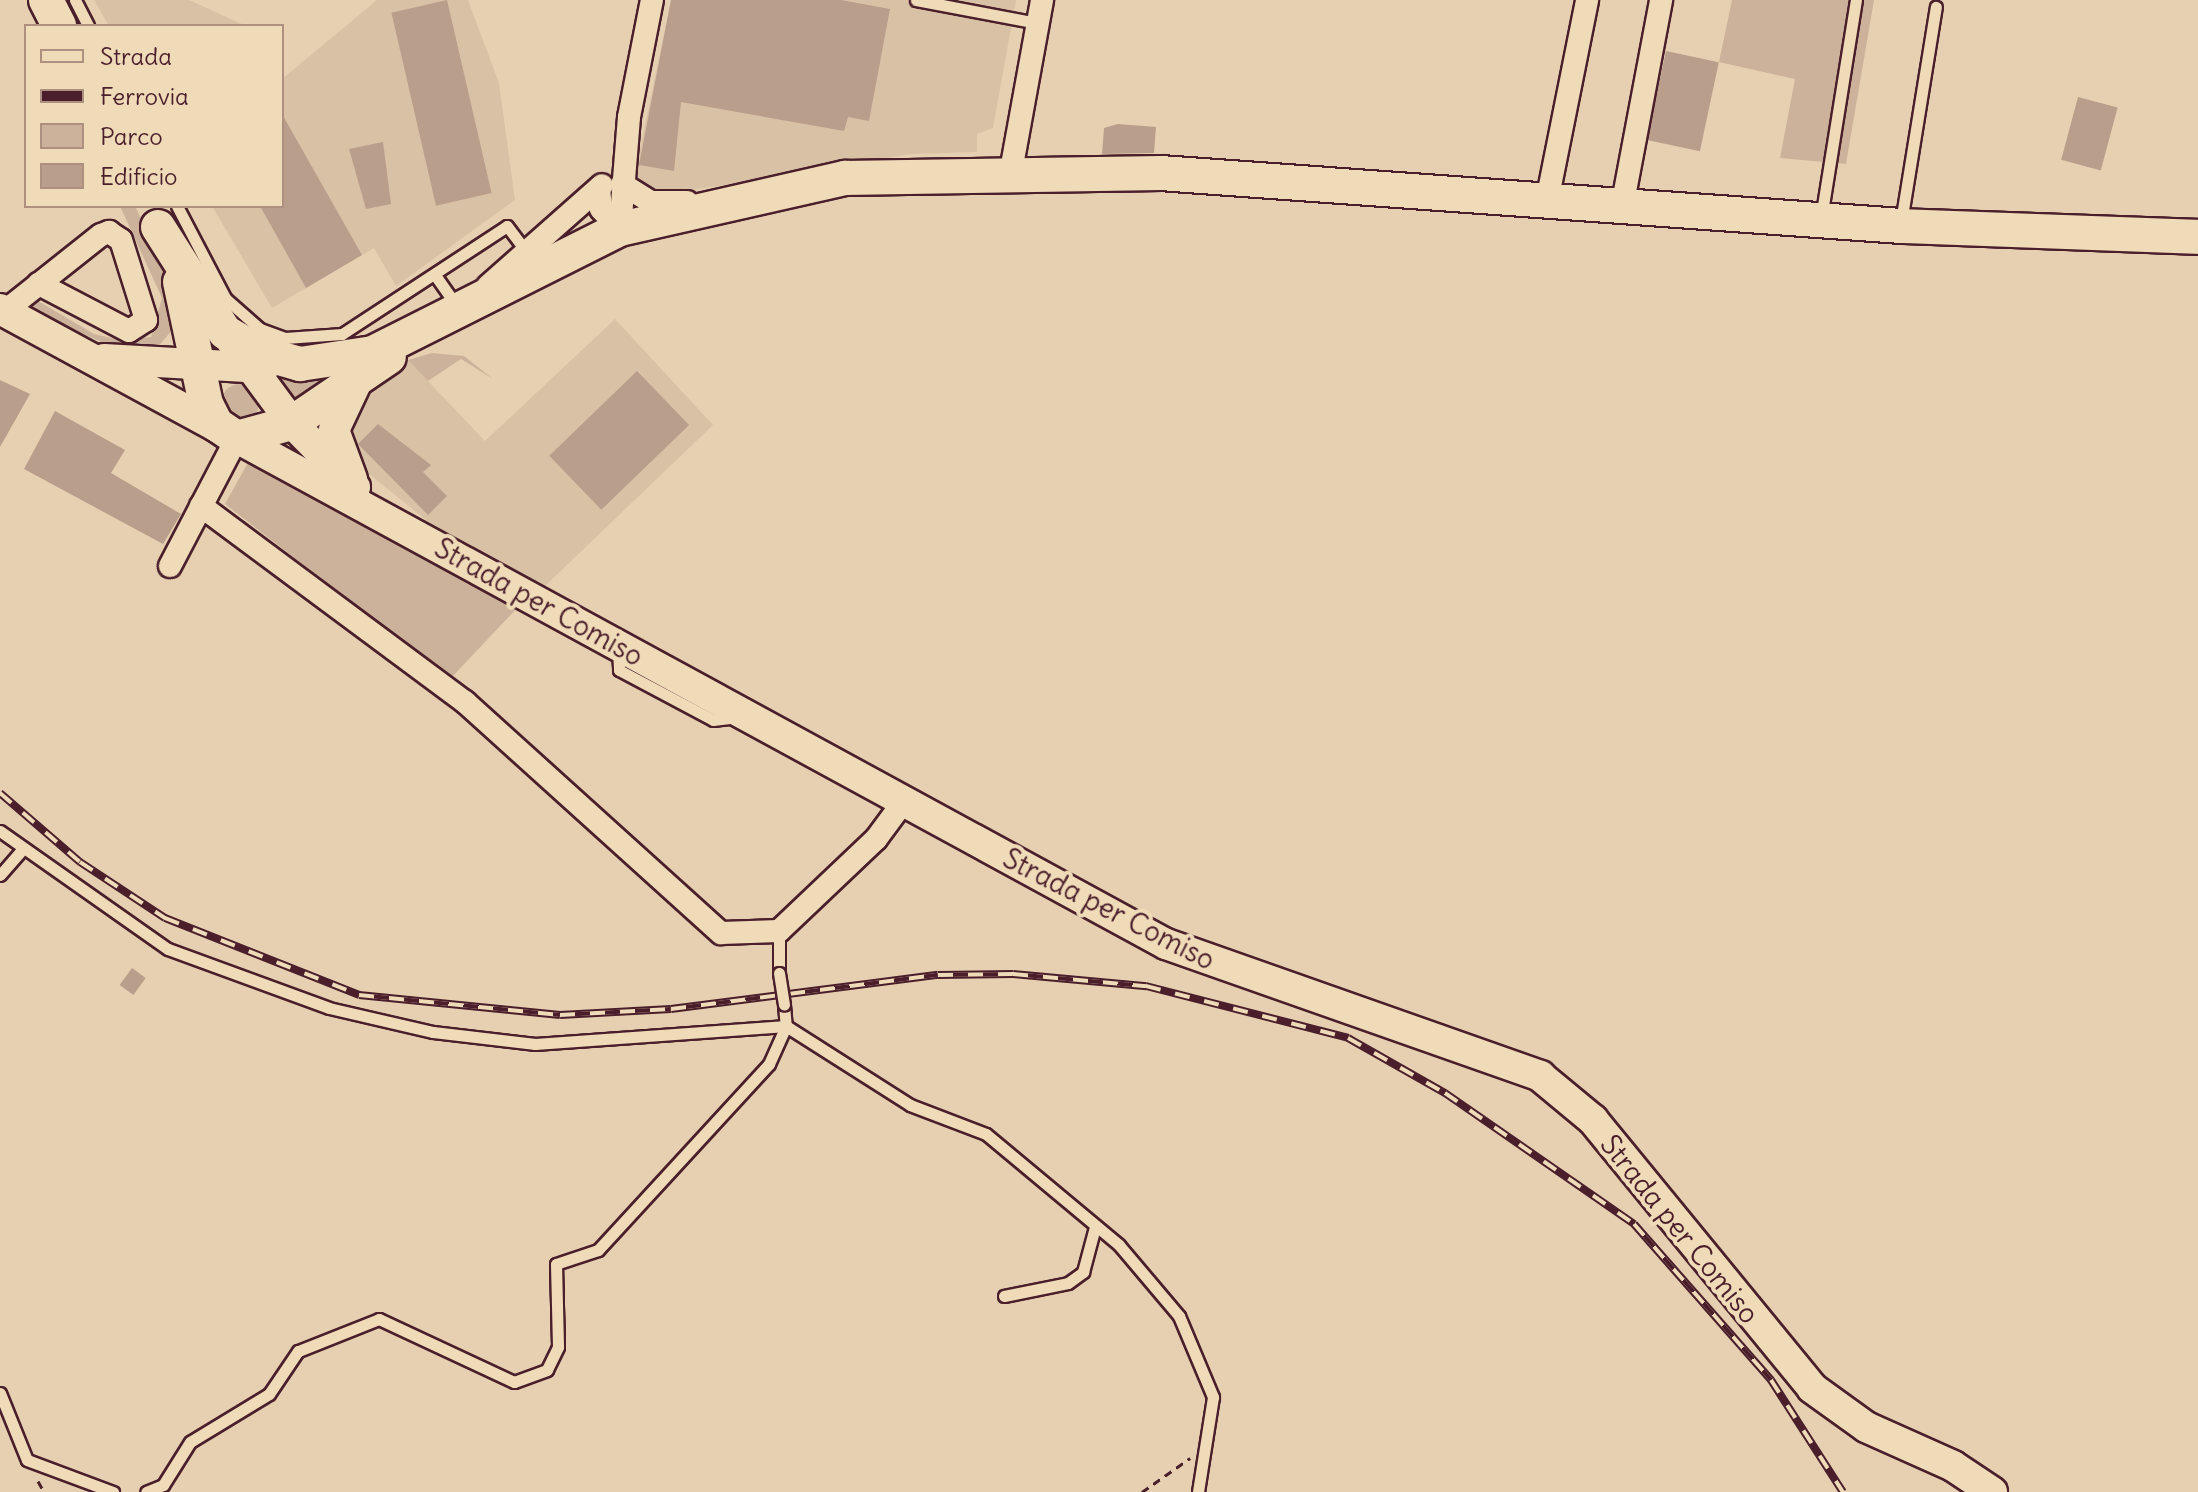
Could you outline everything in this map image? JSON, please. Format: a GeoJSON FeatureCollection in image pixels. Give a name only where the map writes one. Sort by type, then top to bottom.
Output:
{"type":"FeatureCollection","features":[{"type":"Feature","properties":{"kind":"main road"},"geometry":{"type":"LineString","coordinates":[[46,0],[58,24]]}},
{"type":"Feature","properties":{"kind":"main road"},"geometry":{"type":"LineString","coordinates":[[227,430],[214,386],[258,379],[300,364],[373,353],[469,300],[620,229],[728,200],[845,178],[1011,171],[1548,196],[1901,226],[2198,237]]}},
{"type":"Feature","properties":{"kind":"main road"},"geometry":{"type":"LineString","coordinates":[[161,213],[188,306],[198,368],[227,430]]}},
{"type":"Feature","properties":{"kind":"main road"},"geometry":{"type":"LineString","coordinates":[[161,213],[225,332],[292,423],[366,496],[424,538]]}},
{"type":"Feature","properties":{"kind":"main road"},"geometry":{"type":"LineString","coordinates":[[227,430],[292,423],[469,300]]}},
{"type":"Feature","properties":{"kind":"main road"},"geometry":{"type":"LineString","coordinates":[[141,365],[169,350],[188,306]]}},
{"type":"Feature","properties":{"kind":"main road"},"geometry":{"type":"LineString","coordinates":[[2,310],[68,347],[141,365],[198,368],[258,379]]}},
{"type":"Feature","properties":{"kind":"main road"},"geometry":{"type":"LineString","coordinates":[[225,332],[261,353],[300,364]]}},
{"type":"Feature","properties":{"kind":"main road","name":"Strada per Comiso"},"geometry":{"type":"LineString","coordinates":[[68,347],[227,430],[904,801],[1211,964],[1540,1076],[1593,1120],[1812,1388],[1866,1427],[1953,1466],[1992,1492]]}},
{"type":"Feature","properties":{"kind":"main road"},"geometry":{"type":"LineString","coordinates":[[227,430],[263,422],[258,379]]}},
{"type":"Feature","properties":{"kind":"main road"},"geometry":{"type":"LineString","coordinates":[[358,379],[334,430],[340,459],[366,496]]}},
{"type":"Feature","properties":{"kind":"street"},"geometry":{"type":"LineString","coordinates":[[620,229],[629,117],[652,0]]}},
{"type":"Feature","properties":{"kind":"street"},"geometry":{"type":"LineString","coordinates":[[1011,171],[1042,0]]}},
{"type":"Feature","properties":{"kind":"street"},"geometry":{"type":"LineString","coordinates":[[1548,196],[1587,0]]}},
{"type":"Feature","properties":{"kind":"street"},"geometry":{"type":"LineString","coordinates":[[1623,202],[1661,0]]}},
{"type":"Feature","properties":{"kind":"street"},"geometry":{"type":"LineString","coordinates":[[469,300],[599,189],[629,117]]}},
{"type":"Feature","properties":{"kind":"street"},"geometry":{"type":"LineString","coordinates":[[622,184],[651,202],[728,200]]}},
{"type":"Feature","properties":{"kind":"street"},"geometry":{"type":"LineString","coordinates":[[599,189],[606,220],[620,229]]}},
{"type":"Feature","properties":{"kind":"street"},"geometry":{"type":"LineString","coordinates":[[2,310],[101,235],[114,233],[146,320],[129,331],[39,284]]}},
{"type":"Feature","properties":{"kind":"street"},"geometry":{"type":"LineString","coordinates":[[170,566],[201,506],[227,430]]}},
{"type":"Feature","properties":{"kind":"street"},"geometry":{"type":"LineString","coordinates":[[201,506],[465,702],[706,923],[721,933],[779,931],[876,839],[904,801]]}},
{"type":"Feature","properties":{"kind":"lane"},"geometry":{"type":"LineString","coordinates":[[75,0],[87,24]]}},
{"type":"Feature","properties":{"kind":"lane"},"geometry":{"type":"LineString","coordinates":[[916,0],[1038,23]]}},
{"type":"Feature","properties":{"kind":"lane"},"geometry":{"type":"LineString","coordinates":[[1821,218],[1856,0]]}},
{"type":"Feature","properties":{"kind":"lane"},"geometry":{"type":"LineString","coordinates":[[1901,226],[1936,7]]}},
{"type":"Feature","properties":{"kind":"lane"},"geometry":{"type":"LineString","coordinates":[[161,213],[225,298],[260,329],[285,338],[342,334],[507,226],[525,250]]}},
{"type":"Feature","properties":{"kind":"lane"},"geometry":{"type":"LineString","coordinates":[[435,275],[469,300]]}},
{"type":"Feature","properties":{"kind":"lane"},"geometry":{"type":"LineString","coordinates":[[0,831],[21,851],[168,949],[343,1012],[535,1044],[786,1026],[910,1105],[986,1134],[1095,1227],[1179,1316],[1206,1369],[1212,1408],[1201,1459],[1198,1492]]}},
{"type":"Feature","properties":{"kind":"lane"},"geometry":{"type":"LineString","coordinates":[[0,875],[21,851]]}},
{"type":"Feature","properties":{"kind":"lane"},"geometry":{"type":"LineString","coordinates":[[146,1492],[163,1485],[190,1442],[269,1394],[298,1351],[379,1319],[514,1382],[547,1370],[558,1347],[556,1264],[598,1250],[769,1064],[786,1026],[779,973],[779,931]]}},
{"type":"Feature","properties":{"kind":"lane"},"geometry":{"type":"LineString","coordinates":[[1004,1296],[1068,1283],[1083,1272],[1095,1227]]}},
{"type":"Feature","properties":{"kind":"lane"},"geometry":{"type":"LineString","coordinates":[[0,1393],[27,1460],[113,1492]]}},
{"type":"Feature","properties":{"kind":"path"},"geometry":{"type":"LineString","coordinates":[[1142,1492],[1186,1457],[1201,1459]]}},
{"type":"Feature","properties":{"kind":"shaded area"},"geometry":{"type":"Polygon","coordinates":[[[94,0],[189,0],[242,24],[108,24],[94,0]]]}},
{"type":"Feature","properties":{"kind":"shaded area"},"geometry":{"type":"Polygon","coordinates":[[[377,0],[468,0],[499,83],[515,200],[396,286],[374,248],[272,308],[213,208],[284,208],[284,77],[377,0]]]}},
{"type":"Feature","properties":{"kind":"shaded area"},"geometry":{"type":"Polygon","coordinates":[[[671,0],[1016,0],[993,128],[977,134],[977,152],[911,154],[680,192],[644,187],[628,163],[637,164],[671,0]]]}},
{"type":"Feature","properties":{"kind":"shaded area"},"geometry":{"type":"Polygon","coordinates":[[[615,319],[713,425],[544,587],[432,525],[358,465],[347,433],[364,390],[408,360],[485,441],[615,319]]]}},
{"type":"Feature","properties":{"kind":"green space"},"geometry":{"type":"Polygon","coordinates":[[[1732,0],[1874,0],[1846,164],[1780,158],[1795,79],[1719,62],[1732,0]]]}},
{"type":"Feature","properties":{"kind":"green space"},"geometry":{"type":"Polygon","coordinates":[[[121,208],[136,208],[170,282],[173,329],[157,348],[126,353],[28,309],[38,301],[94,334],[120,340],[151,337],[162,298],[121,208]]]}},
{"type":"Feature","properties":{"kind":"green space"},"geometry":{"type":"Polygon","coordinates":[[[432,353],[464,356],[493,379],[461,359],[428,381],[408,360],[432,353]]]}},
{"type":"Feature","properties":{"kind":"green space"},"geometry":{"type":"Polygon","coordinates":[[[338,372],[298,413],[268,374],[338,372]]]}},
{"type":"Feature","properties":{"kind":"green space"},"geometry":{"type":"Polygon","coordinates":[[[240,384],[254,389],[259,403],[254,417],[240,422],[226,417],[221,403],[226,389],[240,384]]]}},
{"type":"Feature","properties":{"kind":"green space"},"geometry":{"type":"Polygon","coordinates":[[[250,459],[521,604],[450,679],[225,504],[250,459]]]}},
{"type":"Feature","properties":{"kind":"building"},"geometry":{"type":"Polygon","coordinates":[[[447,0],[492,193],[436,206],[391,13],[447,0]]]}},
{"type":"Feature","properties":{"kind":"building"},"geometry":{"type":"Polygon","coordinates":[[[671,0],[841,0],[890,9],[869,121],[848,117],[844,131],[681,102],[674,171],[639,165],[671,0]]]}},
{"type":"Feature","properties":{"kind":"building"},"geometry":{"type":"Polygon","coordinates":[[[1666,51],[1719,62],[1700,151],[1647,140],[1666,51]]]}},
{"type":"Feature","properties":{"kind":"building"},"geometry":{"type":"Polygon","coordinates":[[[2078,97],[2118,108],[2101,170],[2061,160],[2078,97]]]}},
{"type":"Feature","properties":{"kind":"building"},"geometry":{"type":"Polygon","coordinates":[[[284,118],[362,255],[306,288],[261,208],[284,208],[284,118]]]}},
{"type":"Feature","properties":{"kind":"building"},"geometry":{"type":"Polygon","coordinates":[[[1118,124],[1156,127],[1154,153],[1102,154],[1104,128],[1118,124]]]}},
{"type":"Feature","properties":{"kind":"building"},"geometry":{"type":"Polygon","coordinates":[[[383,142],[391,204],[366,209],[349,149],[383,142]]]}},
{"type":"Feature","properties":{"kind":"building"},"geometry":{"type":"Polygon","coordinates":[[[637,371],[689,425],[601,510],[549,456],[637,371]]]}},
{"type":"Feature","properties":{"kind":"building"},"geometry":{"type":"Polygon","coordinates":[[[0,380],[30,394],[0,447],[0,380]]]}},
{"type":"Feature","properties":{"kind":"building"},"geometry":{"type":"Polygon","coordinates":[[[55,411],[125,450],[111,473],[181,514],[163,544],[24,469],[55,411]]]}},
{"type":"Feature","properties":{"kind":"building"},"geometry":{"type":"Polygon","coordinates":[[[378,424],[431,465],[423,472],[447,496],[428,515],[358,444],[378,424]]]}},
{"type":"Feature","properties":{"kind":"building"},"geometry":{"type":"Polygon","coordinates":[[[132,968],[146,978],[133,995],[120,985],[132,968]]]}},
{"type":"Feature","properties":{"kind":"railway"},"geometry":{"type":"LineString","coordinates":[[0,793],[80,862],[165,918],[359,995],[560,1015],[671,1009],[938,975],[1013,974],[1146,986],[1348,1038],[1445,1093],[1634,1224],[1771,1380],[1843,1492]]}}]}
